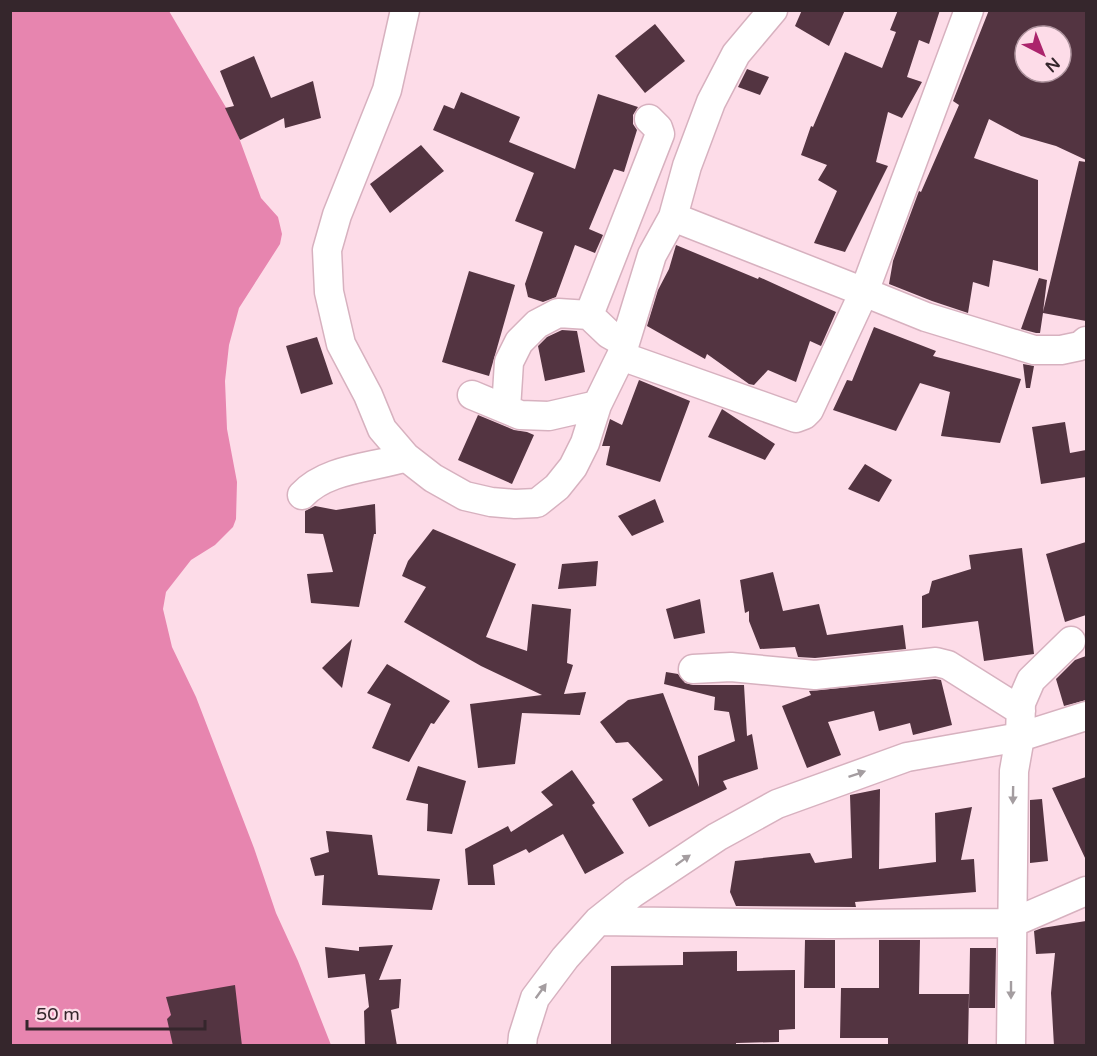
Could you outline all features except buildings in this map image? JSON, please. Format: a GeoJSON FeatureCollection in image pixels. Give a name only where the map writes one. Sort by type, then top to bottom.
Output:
{"type":"FeatureCollection","features":[{"type":"Feature","properties":{"kind":"street"},"geometry":{"type":"LineString","coordinates":[[405,10],[387,90],[337,215],[327,250],[329,292],[341,344],[368,395],[382,429],[406,457],[433,478],[465,496],[491,502],[515,504],[537,503],[557,486],[573,467],[585,443],[597,405],[623,349],[652,255],[673,217],[687,166],[711,102],[736,54],[773,10]]}},
{"type":"Feature","properties":{"kind":"street"},"geometry":{"type":"LineString","coordinates":[[506,409],[509,362],[519,342],[537,324],[558,314],[589,315],[623,349],[796,418],[804,415],[809,410],[864,292],[969,10]]}},
{"type":"Feature","properties":{"kind":"street"},"geometry":{"type":"LineString","coordinates":[[589,315],[660,134],[658,128],[649,119]]}},
{"type":"Feature","properties":{"kind":"street"},"geometry":{"type":"LineString","coordinates":[[673,217],[926,317],[1034,350],[1061,350],[1080,346],[1086,341]]}},
{"type":"Feature","properties":{"kind":"street"},"geometry":{"type":"LineString","coordinates":[[472,395],[520,415],[549,416],[597,405]]}},
{"type":"Feature","properties":{"kind":"street"},"geometry":{"type":"LineString","coordinates":[[302,495],[309,487],[325,479],[406,457]]}},
{"type":"Feature","properties":{"kind":"street"},"geometry":{"type":"LineString","coordinates":[[1011,1046],[1014,771],[1021,703],[1031,680],[1071,640]]}},
{"type":"Feature","properties":{"kind":"street"},"geometry":{"type":"LineString","coordinates":[[693,669],[731,667],[815,675],[936,662],[948,665],[1020,724]]}},
{"type":"Feature","properties":{"kind":"street"},"geometry":{"type":"LineString","coordinates":[[522,1046],[535,998],[565,958],[598,921],[633,893],[717,837],[777,804],[907,757],[1020,724],[1086,716]]}},
{"type":"Feature","properties":{"kind":"street"},"geometry":{"type":"LineString","coordinates":[[598,921],[829,924],[1012,923],[1086,891]]}},
{"type":"Feature","properties":{"kind":"shaded area"},"geometry":{"type":"Polygon","coordinates":[[[10,11],[169,11],[231,116],[261,198],[278,217],[282,234],[280,244],[239,308],[229,345],[225,381],[227,429],[237,482],[236,519],[233,527],[215,545],[191,560],[166,592],[163,609],[172,647],[196,697],[254,848],[276,913],[298,961],[331,1045],[11,1045],[10,11]]]}}]}
